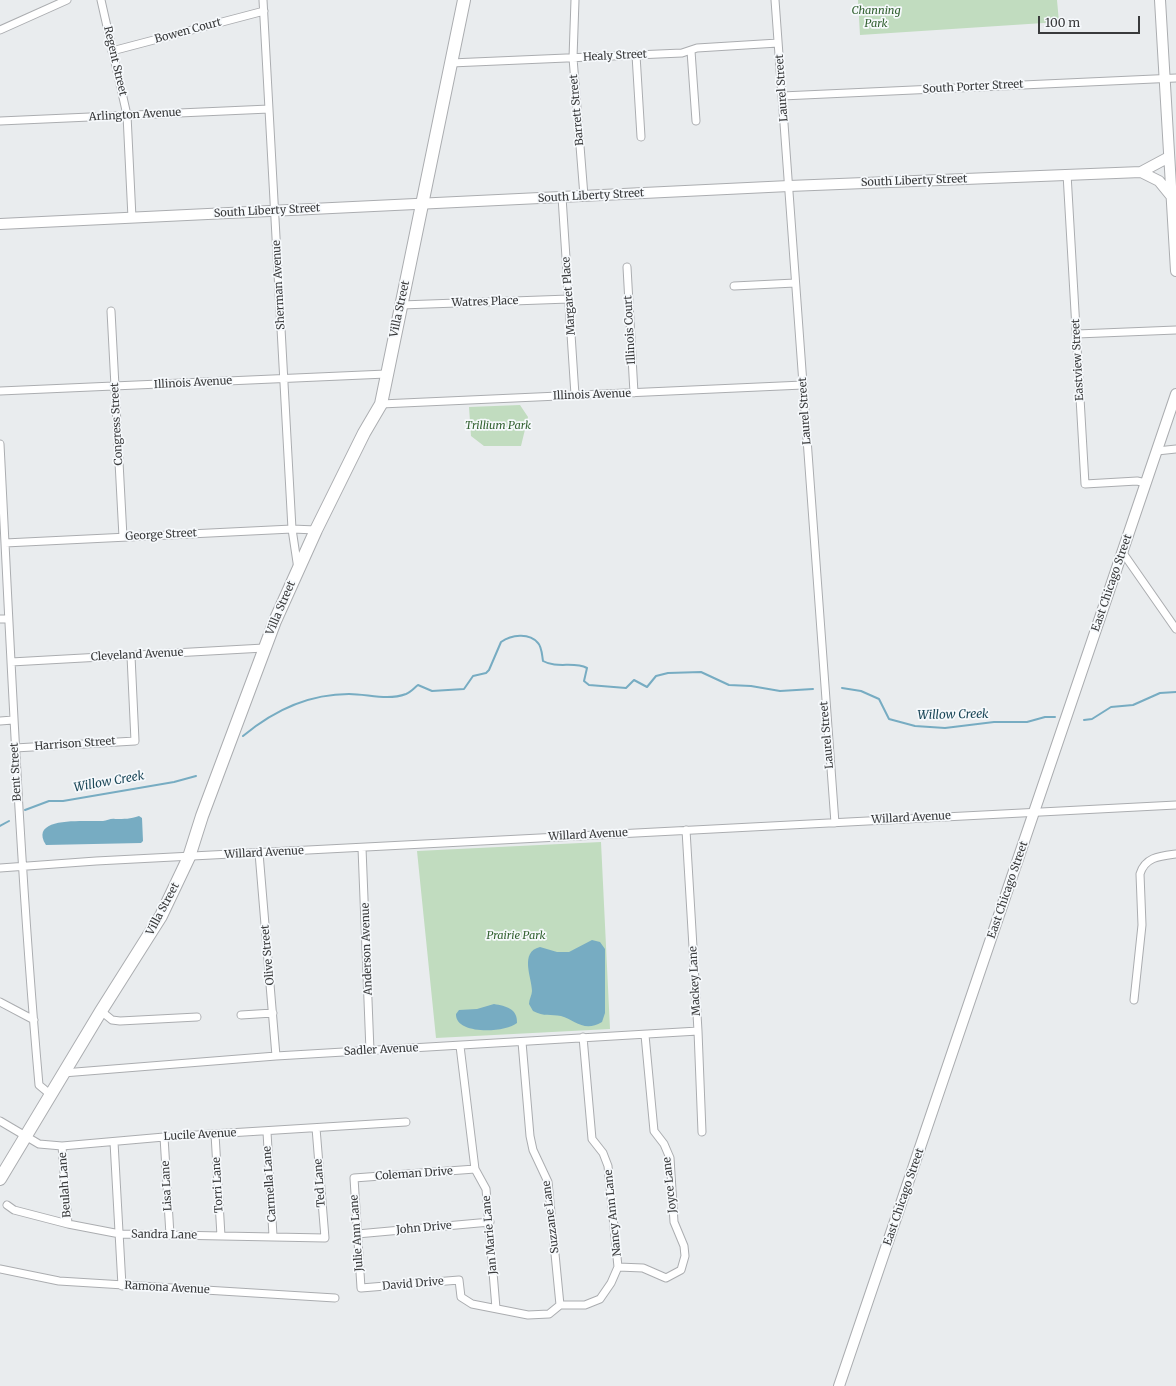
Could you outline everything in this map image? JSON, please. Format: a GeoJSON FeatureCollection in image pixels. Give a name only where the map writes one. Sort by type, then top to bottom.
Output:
{"type":"FeatureCollection","features":[{"type":"Feature","properties":{"kind":"main road","name":"Villa Street"},"geometry":{"type":"LineString","coordinates":[[0,1179],[63,1073],[161,916],[189,857],[202,816],[264,648],[316,530],[364,433],[381,404],[464,0]]}},
{"type":"Feature","properties":{"kind":"main road"},"geometry":{"type":"LineString","coordinates":[[1160,0],[1169,157],[1174,197],[1176,271]]}},
{"type":"Feature","properties":{"kind":"main road"},"geometry":{"type":"LineString","coordinates":[[1141,172],[1169,157]]}},
{"type":"Feature","properties":{"kind":"main road","name":"South Liberty Street"},"geometry":{"type":"LineString","coordinates":[[0,224],[789,186],[1141,172],[1159,181],[1174,197]]}},
{"type":"Feature","properties":{"kind":"main road","name":"East Chicago Street"},"geometry":{"type":"LineString","coordinates":[[839,1386],[1176,394]]}},
{"type":"Feature","properties":{"kind":"street"},"geometry":{"type":"LineString","coordinates":[[0,30],[67,0]]}},
{"type":"Feature","properties":{"kind":"street","name":"Regent Street"},"geometry":{"type":"LineString","coordinates":[[101,0],[127,115],[132,218]]}},
{"type":"Feature","properties":{"kind":"street","name":"Sherman Avenue"},"geometry":{"type":"LineString","coordinates":[[263,0],[285,378],[292,529],[298,569]]}},
{"type":"Feature","properties":{"kind":"street","name":"Barrett Street"},"geometry":{"type":"LineString","coordinates":[[575,0],[573,58],[584,196]]}},
{"type":"Feature","properties":{"kind":"street","name":"Laurel Street"},"geometry":{"type":"LineString","coordinates":[[775,0],[826,726],[835,823]]}},
{"type":"Feature","properties":{"kind":"street","name":"Bowen Court"},"geometry":{"type":"LineString","coordinates":[[112,51],[264,11]]}},
{"type":"Feature","properties":{"kind":"street","name":"Healy Street"},"geometry":{"type":"LineString","coordinates":[[451,63],[636,55],[691,51],[697,48],[778,44]]}},
{"type":"Feature","properties":{"kind":"street"},"geometry":{"type":"LineString","coordinates":[[691,51],[696,121]]}},
{"type":"Feature","properties":{"kind":"street"},"geometry":{"type":"LineString","coordinates":[[636,55],[641,137]]}},
{"type":"Feature","properties":{"kind":"street","name":"South Porter Street"},"geometry":{"type":"LineString","coordinates":[[782,96],[1176,78]]}},
{"type":"Feature","properties":{"kind":"street","name":"Arlington Avenue"},"geometry":{"type":"LineString","coordinates":[[0,121],[269,109]]}},
{"type":"Feature","properties":{"kind":"street","name":"Eastview Street"},"geometry":{"type":"LineString","coordinates":[[1067,174],[1085,484],[1131,482],[1146,483]]}},
{"type":"Feature","properties":{"kind":"street","name":"Margaret Place"},"geometry":{"type":"LineString","coordinates":[[562,197],[575,395]]}},
{"type":"Feature","properties":{"kind":"street","name":"Illinois Court"},"geometry":{"type":"LineString","coordinates":[[627,267],[634,394]]}},
{"type":"Feature","properties":{"kind":"street"},"geometry":{"type":"LineString","coordinates":[[734,286],[795,283]]}},
{"type":"Feature","properties":{"kind":"street","name":"Watres Place"},"geometry":{"type":"LineString","coordinates":[[401,305],[569,299]]}},
{"type":"Feature","properties":{"kind":"street","name":"Congress Street"},"geometry":{"type":"LineString","coordinates":[[111,311],[123,537]]}},
{"type":"Feature","properties":{"kind":"street"},"geometry":{"type":"LineString","coordinates":[[1077,334],[1176,330]]}},
{"type":"Feature","properties":{"kind":"street","name":"Illinois Avenue"},"geometry":{"type":"LineString","coordinates":[[0,391],[386,374]]}},
{"type":"Feature","properties":{"kind":"street","name":"Illinois Avenue"},"geometry":{"type":"LineString","coordinates":[[381,404],[575,395],[634,394],[803,385]]}},
{"type":"Feature","properties":{"kind":"street","name":"Bent Street"},"geometry":{"type":"LineString","coordinates":[[0,444],[1,500],[5,543],[13,720],[22,866],[39,1085],[51,1095]]}},
{"type":"Feature","properties":{"kind":"street"},"geometry":{"type":"LineString","coordinates":[[1157,451],[1176,449]]}},
{"type":"Feature","properties":{"kind":"street","name":"George Street"},"geometry":{"type":"LineString","coordinates":[[5,543],[292,529],[316,530]]}},
{"type":"Feature","properties":{"kind":"street"},"geometry":{"type":"LineString","coordinates":[[1123,553],[1176,629]]}},
{"type":"Feature","properties":{"kind":"street"},"geometry":{"type":"LineString","coordinates":[[0,619],[8,619]]}},
{"type":"Feature","properties":{"kind":"street","name":"Cleveland Avenue"},"geometry":{"type":"LineString","coordinates":[[10,662],[264,648]]}},
{"type":"Feature","properties":{"kind":"street","name":"Harrison Street"},"geometry":{"type":"LineString","coordinates":[[15,748],[135,741],[131,656]]}},
{"type":"Feature","properties":{"kind":"street"},"geometry":{"type":"LineString","coordinates":[[0,721],[13,720]]}},
{"type":"Feature","properties":{"kind":"street","name":"Willard Avenue"},"geometry":{"type":"LineString","coordinates":[[0,868],[1176,804]]}},
{"type":"Feature","properties":{"kind":"street","name":"Mackey Lane"},"geometry":{"type":"LineString","coordinates":[[686,830],[698,1031],[702,1132]]}},
{"type":"Feature","properties":{"kind":"street","name":"Anderson Avenue"},"geometry":{"type":"LineString","coordinates":[[362,848],[370,1051]]}},
{"type":"Feature","properties":{"kind":"street","name":"Olive Street"},"geometry":{"type":"LineString","coordinates":[[259,853],[276,1056]]}},
{"type":"Feature","properties":{"kind":"street"},"geometry":{"type":"LineString","coordinates":[[1134,1000],[1142,925],[1140,874],[1143,866],[1149,860],[1176,854]]}},
{"type":"Feature","properties":{"kind":"street"},"geometry":{"type":"LineString","coordinates":[[0,1002],[34,1020]]}},
{"type":"Feature","properties":{"kind":"street"},"geometry":{"type":"LineString","coordinates":[[101,1011],[112,1020],[120,1021],[197,1017]]}},
{"type":"Feature","properties":{"kind":"street"},"geometry":{"type":"LineString","coordinates":[[241,1015],[272,1013]]}},
{"type":"Feature","properties":{"kind":"street","name":"Sadler Avenue"},"geometry":{"type":"LineString","coordinates":[[63,1073],[276,1056],[698,1031]]}},
{"type":"Feature","properties":{"kind":"street","name":"Joyce Lane"},"geometry":{"type":"LineString","coordinates":[[618,1267],[643,1268],[666,1278],[680,1270],[685,1256],[684,1246],[674,1222],[670,1158],[664,1144],[654,1131],[646,1035]]}},
{"type":"Feature","properties":{"kind":"street","name":"Nancy Ann Lane"},"geometry":{"type":"LineString","coordinates":[[560,1305],[584,1305],[600,1299],[611,1283],[618,1267],[608,1166],[603,1153],[592,1139],[583,1037]]}},
{"type":"Feature","properties":{"kind":"street","name":"Suzzane Lane"},"geometry":{"type":"LineString","coordinates":[[522,1042],[530,1136],[533,1150],[548,1182],[560,1305]]}},
{"type":"Feature","properties":{"kind":"street","name":"Jan Marie Lane"},"geometry":{"type":"LineString","coordinates":[[460,1046],[474,1169],[486,1188],[496,1308]]}},
{"type":"Feature","properties":{"kind":"street","name":"Lucile Avenue"},"geometry":{"type":"LineString","coordinates":[[0,1121],[25,1137],[45,1146],[406,1122]]}},
{"type":"Feature","properties":{"kind":"street","name":"Ted Lane"},"geometry":{"type":"LineString","coordinates":[[316,1128],[324,1238]]}},
{"type":"Feature","properties":{"kind":"street","name":"Carmella Lane"},"geometry":{"type":"LineString","coordinates":[[267,1132],[273,1236]]}},
{"type":"Feature","properties":{"kind":"street","name":"Torri Lane"},"geometry":{"type":"LineString","coordinates":[[215,1134],[221,1236]]}},
{"type":"Feature","properties":{"kind":"street","name":"Lisa Lane"},"geometry":{"type":"LineString","coordinates":[[164,1137],[170,1235]]}},
{"type":"Feature","properties":{"kind":"street"},"geometry":{"type":"LineString","coordinates":[[114,1142],[122,1286]]}},
{"type":"Feature","properties":{"kind":"street","name":"Beulah Lane"},"geometry":{"type":"LineString","coordinates":[[62,1146],[68,1224]]}},
{"type":"Feature","properties":{"kind":"street","name":"Coleman Drive"},"geometry":{"type":"LineString","coordinates":[[354,1178],[474,1169]]}},
{"type":"Feature","properties":{"kind":"street","name":"Julie Ann Lane"},"geometry":{"type":"LineString","coordinates":[[354,1178],[361,1288]]}},
{"type":"Feature","properties":{"kind":"street","name":"Sandra Lane"},"geometry":{"type":"LineString","coordinates":[[7,1205],[14,1210],[68,1224],[120,1234],[324,1238]]}},
{"type":"Feature","properties":{"kind":"street","name":"John Drive"},"geometry":{"type":"LineString","coordinates":[[357,1234],[490,1222]]}},
{"type":"Feature","properties":{"kind":"street","name":"Ramona Avenue"},"geometry":{"type":"LineString","coordinates":[[0,1268],[59,1282],[336,1298]]}},
{"type":"Feature","properties":{"kind":"street","name":"David Drive"},"geometry":{"type":"LineString","coordinates":[[361,1288],[459,1280],[461,1297],[472,1304],[496,1308]]}},
{"type":"Feature","properties":{"kind":"street"},"geometry":{"type":"LineString","coordinates":[[496,1308],[528,1315],[549,1314],[560,1305]]}},
{"type":"Feature","properties":{"kind":"green space","name":"Channing Park"},"geometry":{"type":"Polygon","coordinates":[[[858,0],[1057,0],[1059,22],[860,35],[858,0]]]}},
{"type":"Feature","properties":{"kind":"green space","name":"Trillium Park"},"geometry":{"type":"Polygon","coordinates":[[[520,405],[528,417],[521,446],[484,446],[471,436],[469,407],[520,405]]]}},
{"type":"Feature","properties":{"kind":"green space","name":"Prairie Park"},"geometry":{"type":"Polygon","coordinates":[[[601,842],[610,1029],[436,1038],[417,851],[601,842]]]}},
{"type":"Feature","properties":{"kind":"water"},"geometry":{"type":"Polygon","coordinates":[[[139,816],[142,818],[143,841],[141,843],[46,845],[42,835],[45,829],[52,824],[62,822],[103,821],[139,816]]]}},
{"type":"Feature","properties":{"kind":"water"},"geometry":{"type":"Polygon","coordinates":[[[592,940],[600,942],[605,949],[605,1013],[602,1022],[596,1025],[585,1026],[561,1016],[544,1015],[533,1011],[529,1004],[532,994],[528,966],[530,954],[540,947],[557,952],[569,952],[592,940]]]}},
{"type":"Feature","properties":{"kind":"water"},"geometry":{"type":"Polygon","coordinates":[[[494,1004],[507,1007],[513,1011],[516,1014],[517,1023],[502,1029],[482,1030],[463,1026],[458,1021],[456,1014],[459,1010],[477,1009],[494,1004]]]}},
{"type":"Feature","properties":{"kind":"waterway","name":"Willow Creek"},"geometry":{"type":"LineString","coordinates":[[243,736],[279,712],[320,697],[349,694],[392,697],[406,694],[418,685],[432,691],[464,689],[473,676],[486,673],[489,670],[501,642],[515,636],[530,637],[538,643],[541,649],[543,661],[554,664],[577,665],[587,668],[584,681],[589,685],[626,688],[634,680],[647,687],[656,676],[668,673],[701,672],[729,685],[751,686],[780,691],[813,689]]}},
{"type":"Feature","properties":{"kind":"waterway","name":"Willow Creek"},"geometry":{"type":"LineString","coordinates":[[842,688],[861,691],[879,699],[889,719],[915,726],[945,728],[994,722],[1027,722],[1045,717],[1055,717]]}},
{"type":"Feature","properties":{"kind":"waterway","name":"Willow Creek"},"geometry":{"type":"LineString","coordinates":[[1084,720],[1092,719],[1111,707],[1133,705],[1160,693],[1176,692]]}},
{"type":"Feature","properties":{"kind":"waterway","name":"Willow Creek"},"geometry":{"type":"LineString","coordinates":[[25,810],[49,801],[63,801],[174,782],[196,776]]}},
{"type":"Feature","properties":{"kind":"waterway","name":"Willow Creek"},"geometry":{"type":"LineString","coordinates":[[0,826],[9,821]]}}]}
